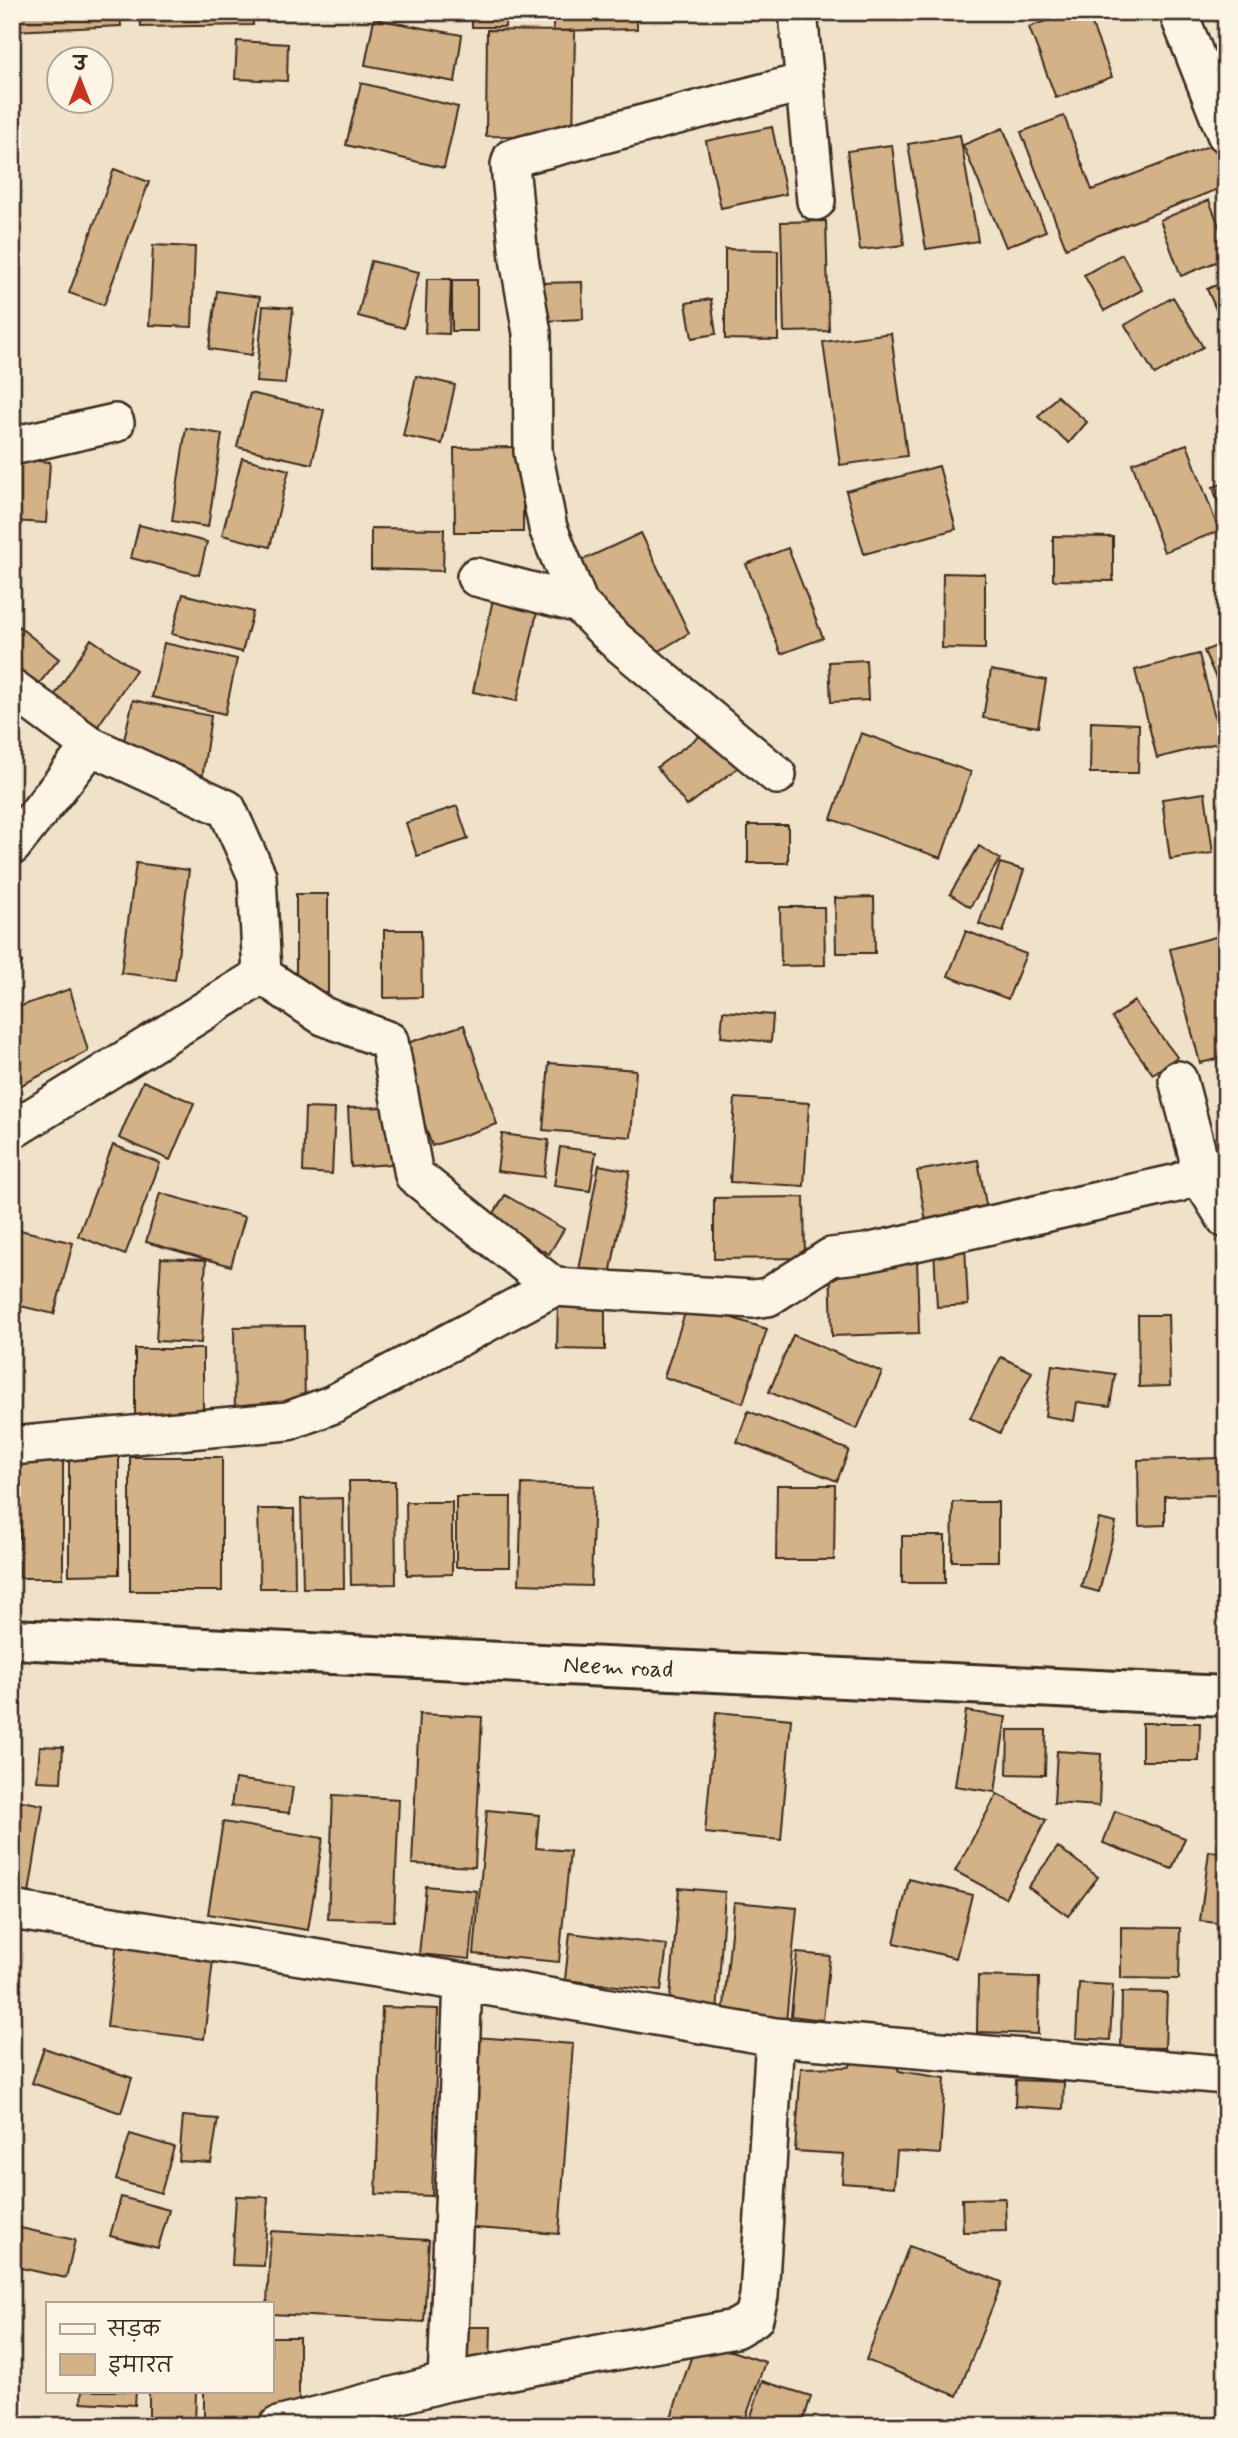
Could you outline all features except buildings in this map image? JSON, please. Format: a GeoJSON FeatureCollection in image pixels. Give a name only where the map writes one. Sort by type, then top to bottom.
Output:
{"type":"FeatureCollection","features":[{"type":"Feature","properties":{"kind":"main road","name":"Neem road"},"geometry":{"type":"LineString","coordinates":[[12,1639],[1226,1696]]}},
{"type":"Feature","properties":{"kind":"street"},"geometry":{"type":"LineString","coordinates":[[798,12],[816,201]]}},
{"type":"Feature","properties":{"kind":"street"},"geometry":{"type":"LineString","coordinates":[[1178,12],[1226,134]]}},
{"type":"Feature","properties":{"kind":"street"},"geometry":{"type":"LineString","coordinates":[[777,775],[613,638],[579,604],[548,528],[533,452],[532,333],[519,258],[510,175],[512,159],[805,82]]}},
{"type":"Feature","properties":{"kind":"street"},"geometry":{"type":"LineString","coordinates":[[12,446],[115,423]]}},
{"type":"Feature","properties":{"kind":"street"},"geometry":{"type":"LineString","coordinates":[[476,577],[579,604]]}},
{"type":"Feature","properties":{"kind":"street"},"geometry":{"type":"LineString","coordinates":[[12,688],[91,746],[227,809],[257,876],[262,975]]}},
{"type":"Feature","properties":{"kind":"street"},"geometry":{"type":"LineString","coordinates":[[12,846],[91,746]]}},
{"type":"Feature","properties":{"kind":"street"},"geometry":{"type":"LineString","coordinates":[[12,1130],[262,975]]}},
{"type":"Feature","properties":{"kind":"street"},"geometry":{"type":"LineString","coordinates":[[262,975],[323,1016],[389,1041],[414,1175],[554,1287]]}},
{"type":"Feature","properties":{"kind":"street"},"geometry":{"type":"LineString","coordinates":[[1178,1080],[1198,1156],[1198,1174],[1226,1219]]}},
{"type":"Feature","properties":{"kind":"street"},"geometry":{"type":"LineString","coordinates":[[12,1446],[288,1421],[310,1415],[554,1287],[736,1300],[768,1297],[831,1256],[866,1253],[1151,1189],[1198,1174]]}},
{"type":"Feature","properties":{"kind":"street"},"geometry":{"type":"LineString","coordinates":[[12,1910],[463,1982],[775,2037],[1226,2076]]}},
{"type":"Feature","properties":{"kind":"street"},"geometry":{"type":"LineString","coordinates":[[447,2382],[463,1982]]}},
{"type":"Feature","properties":{"kind":"street"},"geometry":{"type":"LineString","coordinates":[[278,2426],[447,2382],[735,2329],[754,2318],[759,2296],[775,2037]]}}]}
